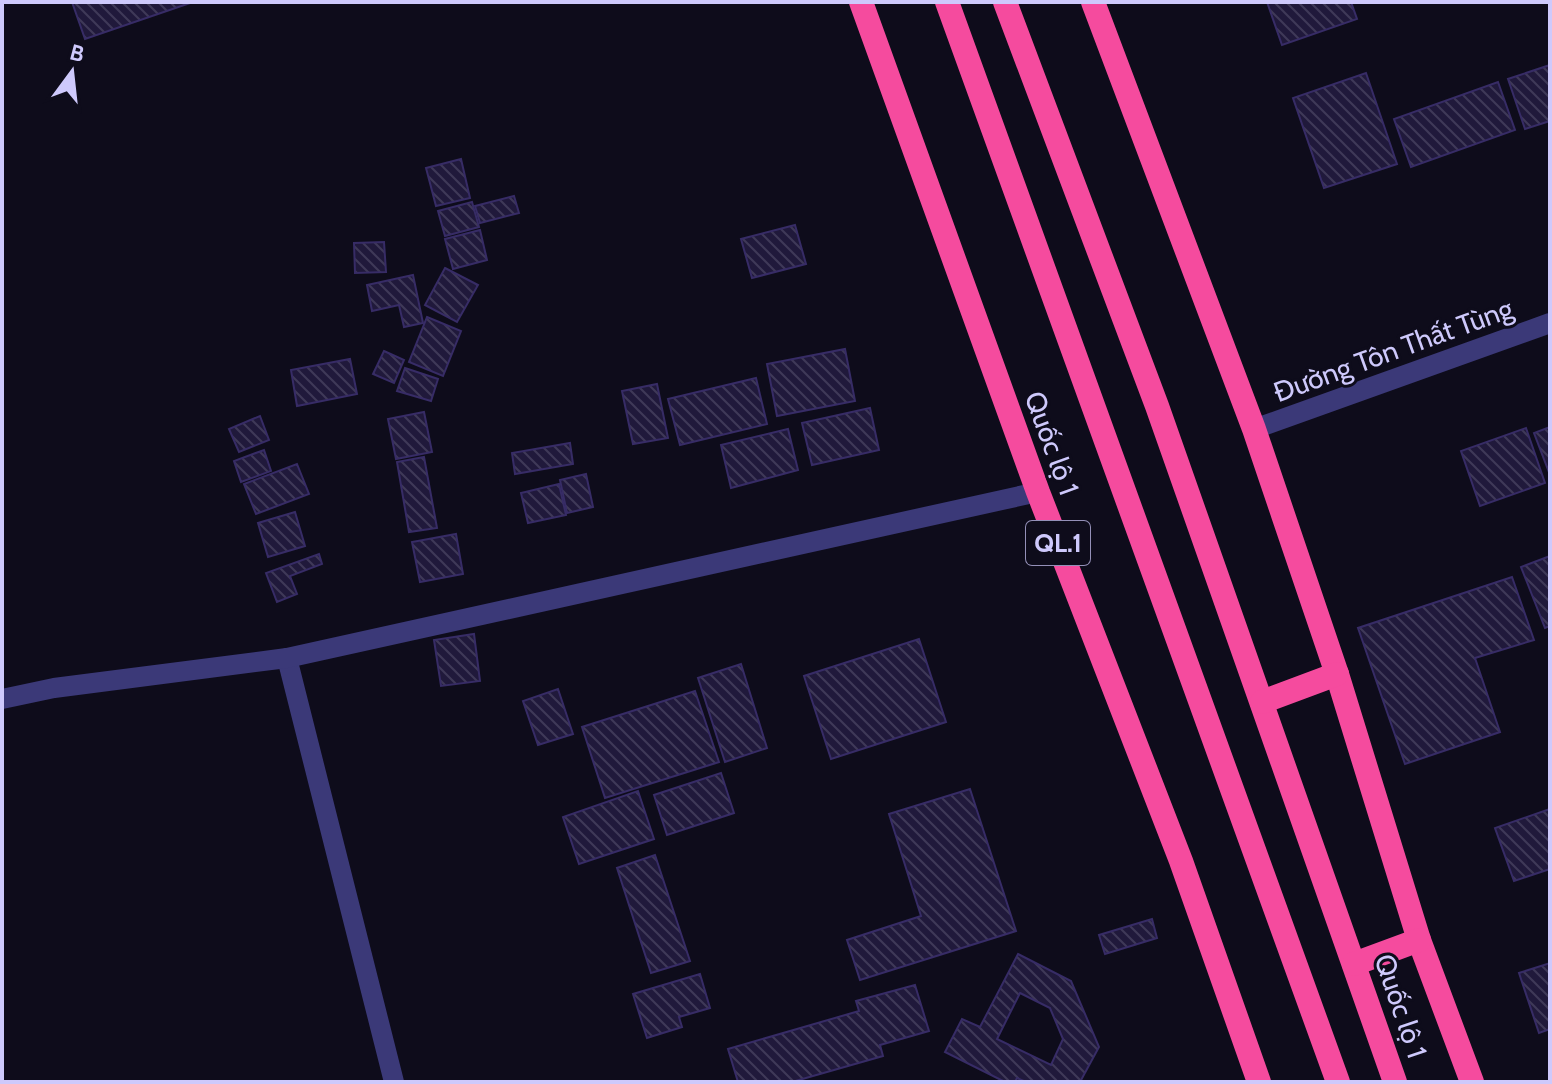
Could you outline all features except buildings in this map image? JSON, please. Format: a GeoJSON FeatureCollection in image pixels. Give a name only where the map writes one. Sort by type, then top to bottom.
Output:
{"type":"FeatureCollection","features":[{"type":"Feature","properties":{"kind":"highway","name":"Quốc lộ 1"},"geometry":{"type":"LineString","coordinates":[[861,2],[1038,492],[1181,861],[1259,1082]]}},
{"type":"Feature","properties":{"kind":"highway","name":"Quốc lộ 1"},"geometry":{"type":"LineString","coordinates":[[947,2],[1338,1082]]}},
{"type":"Feature","properties":{"kind":"highway","name":"Quốc lộ 1"},"geometry":{"type":"LineString","coordinates":[[1005,2],[1157,406],[1395,1082]]}},
{"type":"Feature","properties":{"kind":"highway","name":"Quốc lộ 1"},"geometry":{"type":"LineString","coordinates":[[1093,2],[1254,429],[1337,674],[1419,940],[1472,1082]]}},
{"type":"Feature","properties":{"kind":"highway"},"geometry":{"type":"LineString","coordinates":[[1262,702],[1337,674]]}},
{"type":"Feature","properties":{"kind":"highway"},"geometry":{"type":"LineString","coordinates":[[1354,964],[1419,940]]}},
{"type":"Feature","properties":{"kind":"street","name":"Đường Tôn Thất Tùng"},"geometry":{"type":"LineString","coordinates":[[1254,429],[1550,323]]}},
{"type":"Feature","properties":{"kind":"street"},"geometry":{"type":"LineString","coordinates":[[2,699],[54,688],[287,658],[1038,492]]}},
{"type":"Feature","properties":{"kind":"street"},"geometry":{"type":"LineString","coordinates":[[287,658],[394,1082]]}}]}
